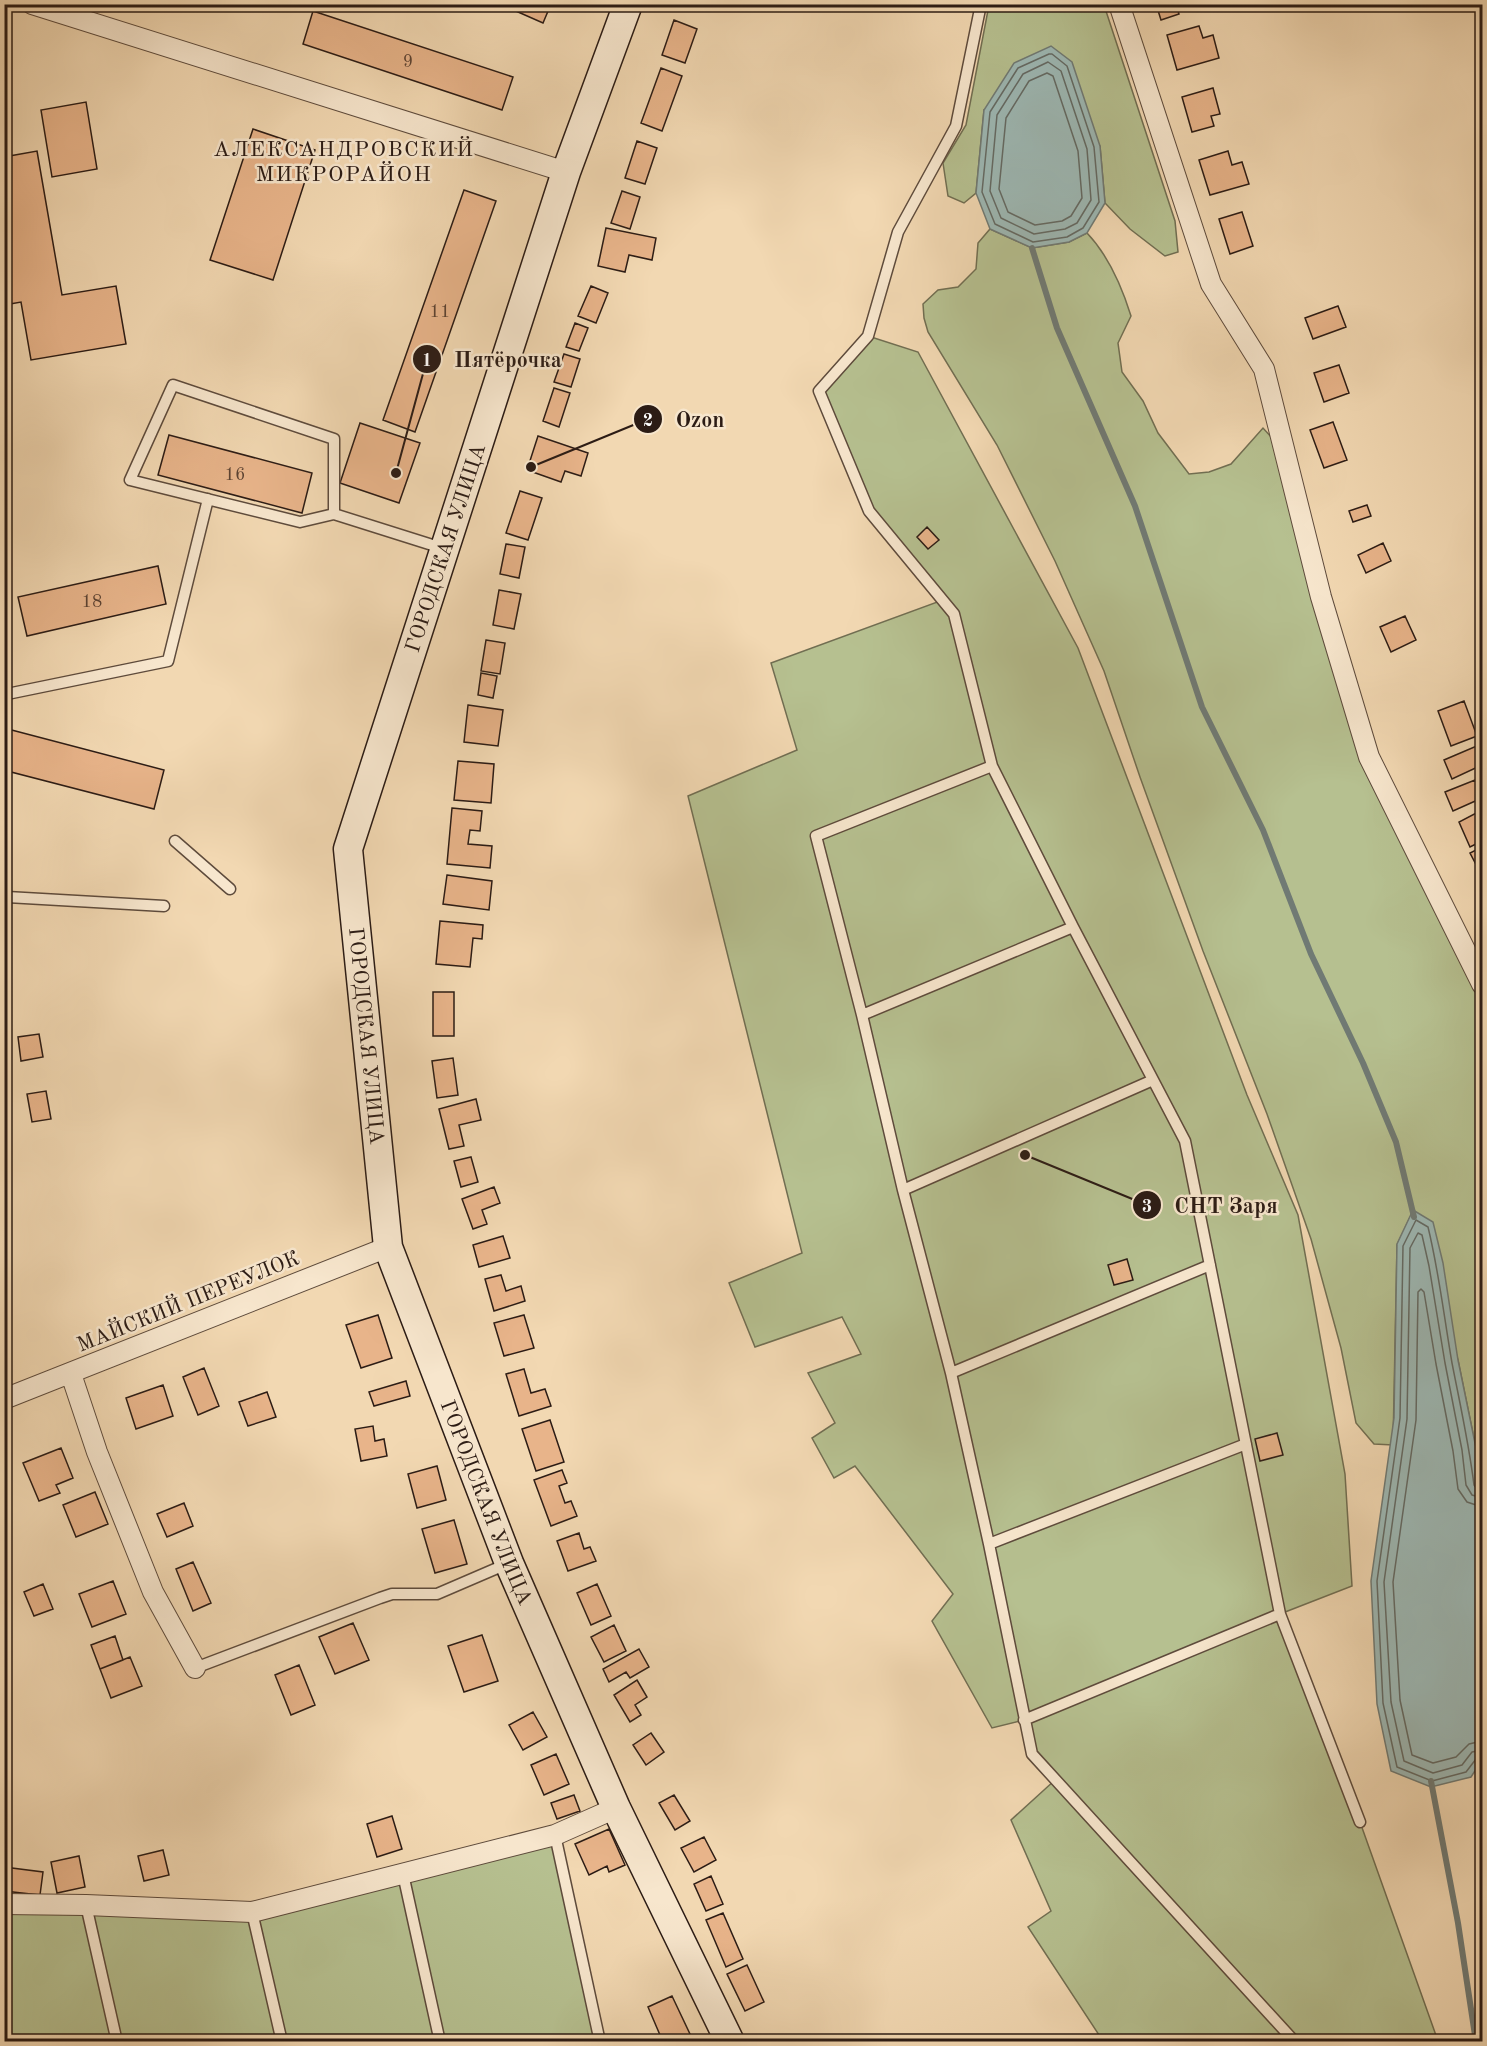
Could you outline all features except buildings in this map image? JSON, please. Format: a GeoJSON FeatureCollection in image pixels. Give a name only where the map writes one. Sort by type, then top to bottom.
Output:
{"type":"FeatureCollection","features":[{"type":"Feature","properties":{"kind":"street"},"geometry":{"type":"LineString","coordinates":[[32,4],[566,172]]}},
{"type":"Feature","properties":{"kind":"street","name":"ГОРОДСКАЯ УЛИЦА"},"geometry":{"type":"LineString","coordinates":[[627,4],[566,172],[348,849],[388,1247],[509,1563],[616,1808],[730,2042]]}},
{"type":"Feature","properties":{"kind":"street"},"geometry":{"type":"LineString","coordinates":[[1119,4],[1211,284],[1264,369],[1321,597],[1369,757],[1482,984]]}},
{"type":"Feature","properties":{"kind":"street","name":"МАЙСКИЙ ПЕРЕУЛОК"},"geometry":{"type":"LineString","coordinates":[[4,1399],[388,1247]]}},
{"type":"Feature","properties":{"kind":"street"},"geometry":{"type":"LineString","coordinates":[[71,1374],[97,1452],[153,1592],[195,1668]]}},
{"type":"Feature","properties":{"kind":"street"},"geometry":{"type":"LineString","coordinates":[[4,1904],[252,1912],[555,1835],[616,1808]]}},
{"type":"Feature","properties":{"kind":"lane"},"geometry":{"type":"LineString","coordinates":[[981,4],[956,126],[898,232],[868,336],[819,391],[868,511],[954,614],[992,766],[1185,1141],[1280,1614],[1360,1822]]}},
{"type":"Feature","properties":{"kind":"lane"},"geometry":{"type":"LineString","coordinates":[[334,514],[334,439],[173,385],[130,480],[300,522],[334,514],[445,549]]}},
{"type":"Feature","properties":{"kind":"lane"},"geometry":{"type":"LineString","coordinates":[[12,693],[168,661],[208,500]]}},
{"type":"Feature","properties":{"kind":"lane"},"geometry":{"type":"LineString","coordinates":[[992,766],[816,836],[862,1015],[903,1190],[951,1373],[1032,1754],[1295,2042]]}},
{"type":"Feature","properties":{"kind":"lane"},"geometry":{"type":"LineString","coordinates":[[175,841],[230,889]]}},
{"type":"Feature","properties":{"kind":"lane"},"geometry":{"type":"LineString","coordinates":[[7,897],[164,906]]}},
{"type":"Feature","properties":{"kind":"lane"},"geometry":{"type":"LineString","coordinates":[[862,1015],[1073,927]]}},
{"type":"Feature","properties":{"kind":"lane"},"geometry":{"type":"LineString","coordinates":[[903,1190],[1153,1080]]}},
{"type":"Feature","properties":{"kind":"lane"},"geometry":{"type":"LineString","coordinates":[[951,1373],[1210,1265]]}},
{"type":"Feature","properties":{"kind":"lane"},"geometry":{"type":"LineString","coordinates":[[989,1544],[1246,1444]]}},
{"type":"Feature","properties":{"kind":"lane"},"geometry":{"type":"LineString","coordinates":[[195,1668],[380,1598],[392,1594],[437,1594],[509,1563]]}},
{"type":"Feature","properties":{"kind":"lane"},"geometry":{"type":"LineString","coordinates":[[1024,1720],[1280,1614]]}},
{"type":"Feature","properties":{"kind":"lane"},"geometry":{"type":"LineString","coordinates":[[555,1835],[600,2042]]}},
{"type":"Feature","properties":{"kind":"lane"},"geometry":{"type":"LineString","coordinates":[[404,1874],[440,2042]]}},
{"type":"Feature","properties":{"kind":"lane"},"geometry":{"type":"LineString","coordinates":[[86,1905],[117,2042]]}},
{"type":"Feature","properties":{"kind":"lane"},"geometry":{"type":"LineString","coordinates":[[252,1912],[282,2042]]}},
{"type":"Feature","properties":{"kind":"green space"},"geometry":{"type":"Polygon","coordinates":[[[989,5],[1104,5],[1175,221],[1178,252],[1165,256],[1130,229],[1105,203],[1100,146],[984,110],[976,193],[964,203],[948,196],[943,163],[966,125],[989,5]]]}},
{"type":"Feature","properties":{"kind":"green space"},"geometry":{"type":"Polygon","coordinates":[[[990,229],[1032,248],[1069,242],[1087,233],[1095,242],[1114,272],[1131,316],[1118,343],[1122,372],[1143,401],[1158,433],[1189,474],[1209,472],[1231,464],[1263,428],[1274,440],[1360,761],[1482,1005],[1482,1511],[1476,1448],[1458,1360],[1413,1211],[1397,1245],[1393,1445],[1374,1444],[1356,1423],[1341,1348],[1311,1239],[1267,1114],[1203,951],[1104,671],[1055,561],[997,445],[928,332],[923,304],[938,290],[958,287],[976,269],[978,243],[990,229]]]}},
{"type":"Feature","properties":{"kind":"green space"},"geometry":{"type":"Polygon","coordinates":[[[868,336],[918,352],[1078,648],[1247,1095],[1298,1215],[1345,1474],[1352,1586],[1280,1614],[1360,1822],[1438,2041],[1103,2041],[1028,1927],[1051,1911],[1011,1820],[1055,1780],[1032,1754],[1024,1720],[992,1728],[932,1621],[953,1594],[855,1466],[834,1478],[812,1438],[835,1423],[808,1373],[861,1354],[842,1317],[755,1347],[729,1283],[802,1253],[688,796],[797,750],[771,663],[943,600],[869,511],[819,391],[868,336]]]}},
{"type":"Feature","properties":{"kind":"green space"},"geometry":{"type":"Polygon","coordinates":[[[555,1835],[600,2042],[5,2042],[5,1904],[227,1912],[555,1835]]]}},
{"type":"Feature","properties":{"kind":"water"},"geometry":{"type":"Polygon","coordinates":[[[1051,46],[1072,62],[1100,146],[1105,203],[1087,233],[1069,242],[1032,248],[990,229],[976,193],[984,110],[1014,63],[1051,46]]]}},
{"type":"Feature","properties":{"kind":"water"},"geometry":{"type":"Polygon","coordinates":[[[1413,1210],[1433,1222],[1443,1263],[1458,1360],[1476,1448],[1482,1511],[1482,1760],[1471,1777],[1431,1787],[1391,1771],[1377,1704],[1371,1581],[1394,1418],[1397,1244],[1413,1210]]]}},
{"type":"Feature","properties":{"kind":"waterway"},"geometry":{"type":"LineString","coordinates":[[1032,248],[1057,328],[1135,506],[1202,707],[1263,830],[1311,954],[1363,1063],[1396,1142],[1414,1217]]}},
{"type":"Feature","properties":{"kind":"waterway"},"geometry":{"type":"LineString","coordinates":[[1431,1781],[1458,1923],[1476,2042]]}},
{"type":"Feature","properties":{"kind":"place","name":"Ozon"},"geometry":{"type":"Point","coordinates":[531,467]}},
{"type":"Feature","properties":{"kind":"place","name":"Пятёрочка"},"geometry":{"type":"Point","coordinates":[396,473]}},
{"type":"Feature","properties":{"kind":"place","name":"СНТ Заря"},"geometry":{"type":"Point","coordinates":[1025,1155]}},
{"type":"Feature","properties":{"kind":"district","name":"АЛЕКСАНДРОВСКИЙ МИКРОРАЙОН"},"geometry":{"type":"Point","coordinates":[344,160]}}]}
